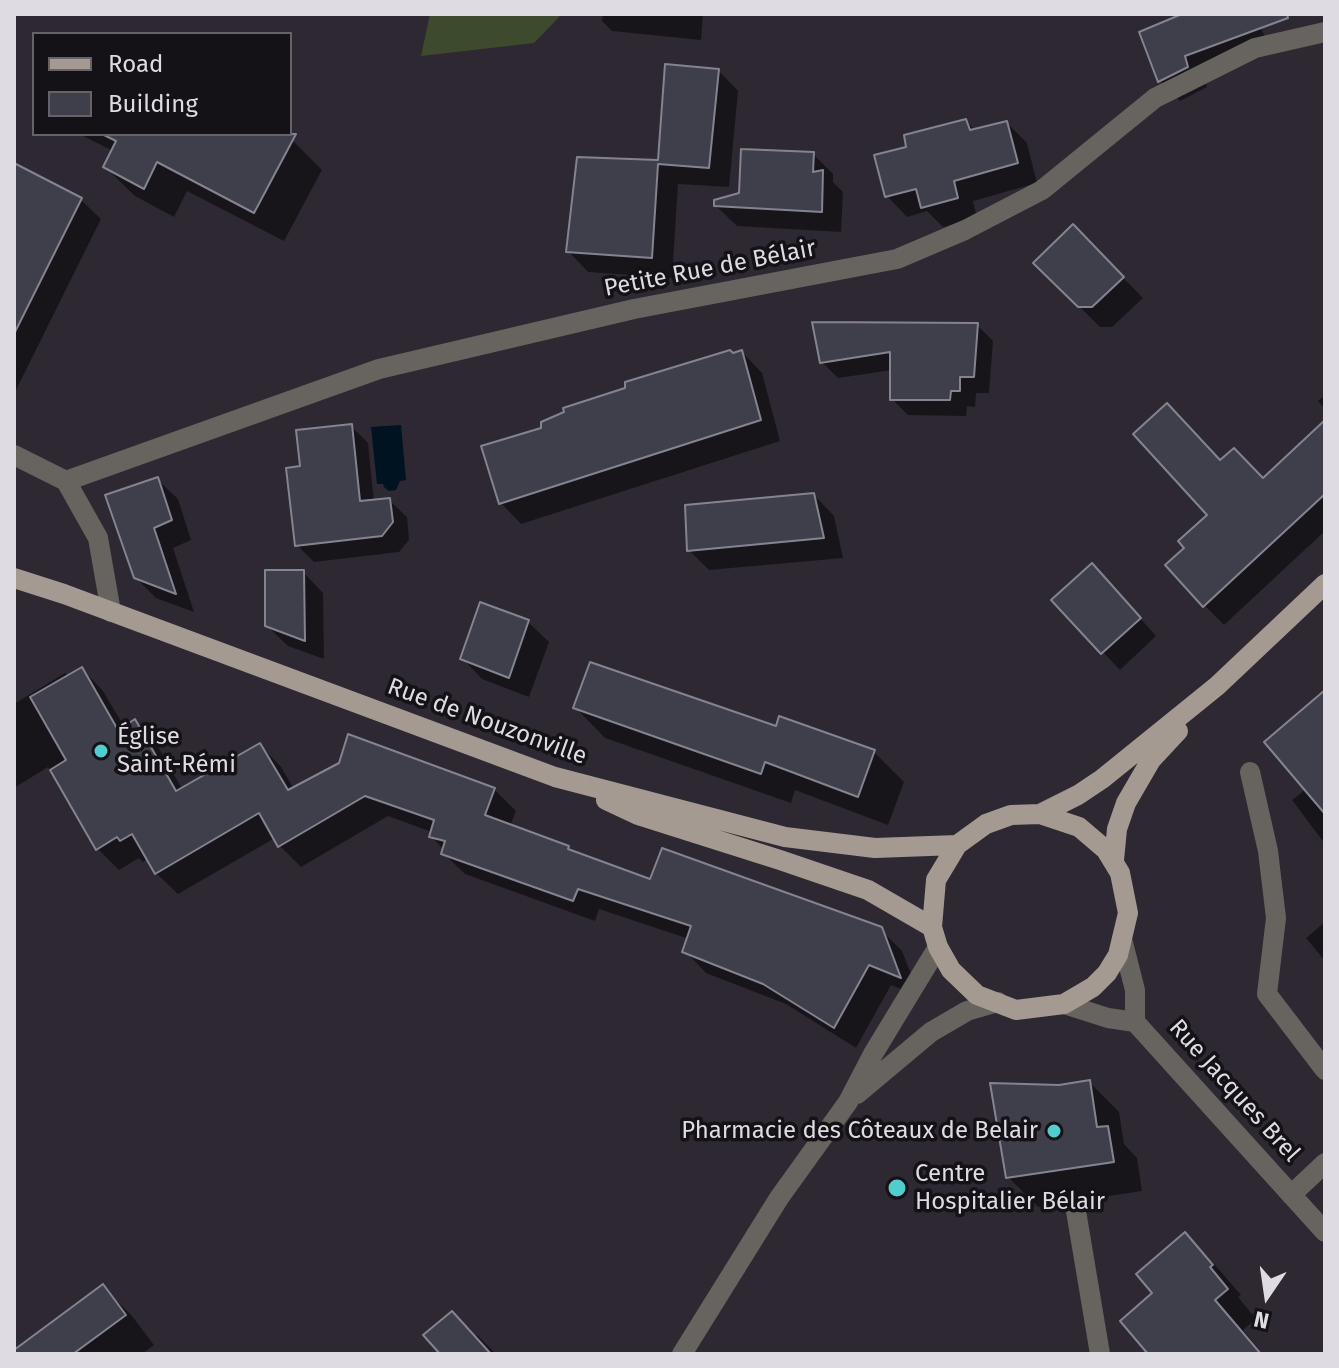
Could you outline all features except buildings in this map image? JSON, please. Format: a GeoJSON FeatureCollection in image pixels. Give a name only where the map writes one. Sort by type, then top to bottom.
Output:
{"type":"FeatureCollection","features":[{"type":"Feature","properties":{"kind":"main road","name":"Rue de Nouzonville"},"geometry":{"type":"LineString","coordinates":[[14,578],[555,777],[785,837],[875,848],[957,845]]}},
{"type":"Feature","properties":{"kind":"main road"},"geometry":{"type":"LineString","coordinates":[[1040,814],[1102,779],[1217,686],[1325,584]]}},
{"type":"Feature","properties":{"kind":"main road"},"geometry":{"type":"LineString","coordinates":[[1114,860],[1117,829],[1126,803],[1151,760],[1217,686]]}},
{"type":"Feature","properties":{"kind":"main road"},"geometry":{"type":"LineString","coordinates":[[555,777],[638,815],[868,890],[932,927]]}},
{"type":"Feature","properties":{"kind":"main road"},"geometry":{"type":"LineString","coordinates":[[1040,814],[1079,827],[1106,850],[1120,873],[1128,913],[1118,955],[1107,973],[1093,987],[1064,1004],[1016,1010],[977,995],[951,970],[938,947],[932,927],[936,880],[957,845],[986,824],[1011,815],[1040,814]]}},
{"type":"Feature","properties":{"kind":"street","name":"Petite Rue de Bélair"},"geometry":{"type":"LineString","coordinates":[[66,481],[379,369],[634,309],[897,259],[965,230],[1042,190],[1155,98],[1255,48],[1325,32]]}},
{"type":"Feature","properties":{"kind":"street"},"geometry":{"type":"LineString","coordinates":[[14,455],[66,481],[98,538],[111,612]]}},
{"type":"Feature","properties":{"kind":"street"},"geometry":{"type":"LineString","coordinates":[[1250,772],[1268,851],[1276,918],[1267,994],[1325,1070]]}},
{"type":"Feature","properties":{"kind":"street","name":"Rue Jacques Brel"},"geometry":{"type":"LineString","coordinates":[[1122,939],[1135,990],[1135,1022]]}},
{"type":"Feature","properties":{"kind":"street"},"geometry":{"type":"LineString","coordinates":[[682,1354],[779,1198],[848,1102],[873,1054],[938,947]]}},
{"type":"Feature","properties":{"kind":"street"},"geometry":{"type":"LineString","coordinates":[[848,1102],[931,1032],[967,1011],[998,1002]]}},
{"type":"Feature","properties":{"kind":"street","name":"Rue Jacques Brel"},"geometry":{"type":"LineString","coordinates":[[1064,1004],[1108,1018],[1135,1022],[1325,1232]]}},
{"type":"Feature","properties":{"kind":"street"},"geometry":{"type":"LineString","coordinates":[[1291,1195],[1325,1163]]}},
{"type":"Feature","properties":{"kind":"street"},"geometry":{"type":"LineString","coordinates":[[1075,1205],[1100,1354]]}},
{"type":"Feature","properties":{"kind":"green space"},"geometry":{"type":"Polygon","coordinates":[[[430,14],[562,14],[534,43],[421,56],[430,14]]]}},
{"type":"Feature","properties":{"kind":"water"},"geometry":{"type":"Polygon","coordinates":[[[401,425],[406,480],[400,481],[396,490],[389,491],[383,484],[377,484],[371,427],[401,425]]]}},
{"type":"Feature","properties":{"kind":"place","name":"Église Saint-Rémi"},"geometry":{"type":"Point","coordinates":[101,751]}},
{"type":"Feature","properties":{"kind":"place","name":"Pharmacie des Côteaux de Belair"},"geometry":{"type":"Point","coordinates":[1054,1131]}},
{"type":"Feature","properties":{"kind":"place","name":"Centre Hospitalier Bélair"},"geometry":{"type":"Point","coordinates":[897,1188]}}]}
